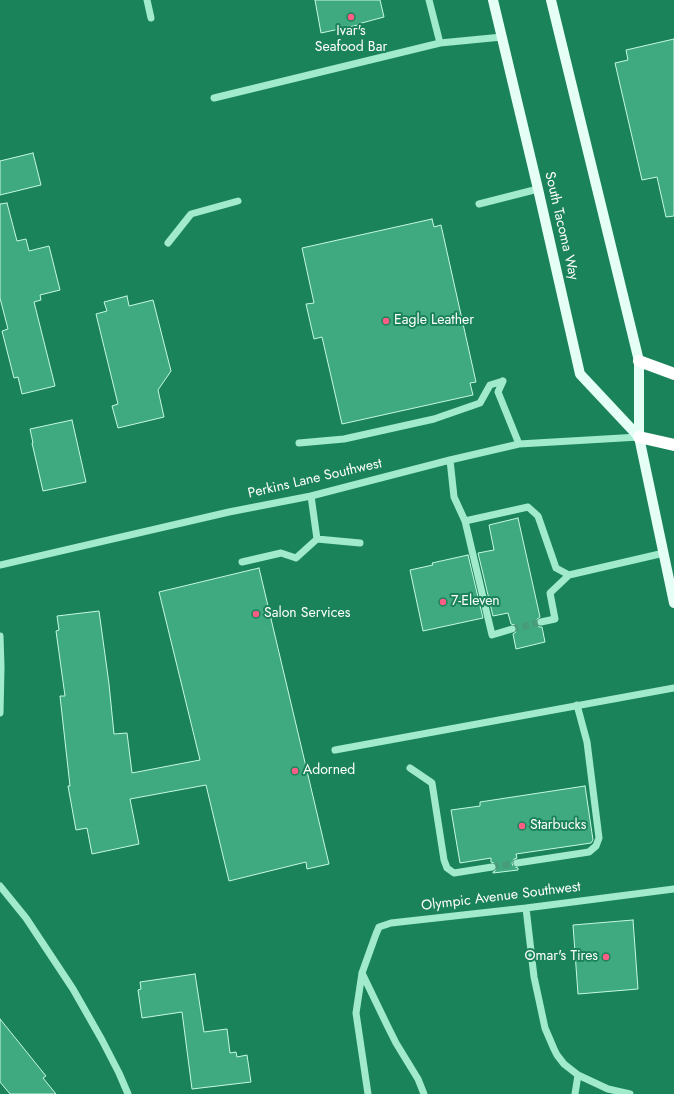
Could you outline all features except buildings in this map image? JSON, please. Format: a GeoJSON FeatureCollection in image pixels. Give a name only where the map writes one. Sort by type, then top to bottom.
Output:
{"type":"FeatureCollection","features":[{"type":"Feature","properties":{"kind":"highway"},"geometry":{"type":"LineString","coordinates":[[639,361],[674,374]]}},
{"type":"Feature","properties":{"kind":"highway"},"geometry":{"type":"LineString","coordinates":[[639,437],[674,438]]}},
{"type":"Feature","properties":{"kind":"highway"},"geometry":{"type":"LineString","coordinates":[[639,437],[674,445]]}},
{"type":"Feature","properties":{"kind":"main road","name":"South Tacoma Way"},"geometry":{"type":"LineString","coordinates":[[493,0],[580,374],[639,437]]}},
{"type":"Feature","properties":{"kind":"main road"},"geometry":{"type":"LineString","coordinates":[[551,0],[639,361],[639,437],[674,602]]}},
{"type":"Feature","properties":{"kind":"street"},"geometry":{"type":"LineString","coordinates":[[147,0],[151,18]]}},
{"type":"Feature","properties":{"kind":"street"},"geometry":{"type":"LineString","coordinates":[[429,0],[440,43]]}},
{"type":"Feature","properties":{"kind":"street"},"geometry":{"type":"LineString","coordinates":[[214,98],[440,43],[502,37]]}},
{"type":"Feature","properties":{"kind":"street"},"geometry":{"type":"LineString","coordinates":[[479,204],[538,189]]}},
{"type":"Feature","properties":{"kind":"street"},"geometry":{"type":"LineString","coordinates":[[168,243],[191,214],[238,201]]}},
{"type":"Feature","properties":{"kind":"street"},"geometry":{"type":"LineString","coordinates":[[299,443],[344,439],[434,418],[480,403],[490,384],[503,381],[498,392],[519,444]]}},
{"type":"Feature","properties":{"kind":"street","name":"Perkins Lane Southwest"},"geometry":{"type":"LineString","coordinates":[[0,565],[229,512],[311,496],[450,460],[519,444],[639,437]]}},
{"type":"Feature","properties":{"kind":"street"},"geometry":{"type":"LineString","coordinates":[[450,460],[454,497],[465,521],[492,635],[512,629]]}},
{"type":"Feature","properties":{"kind":"street"},"geometry":{"type":"LineString","coordinates":[[311,496],[317,539]]}},
{"type":"Feature","properties":{"kind":"street"},"geometry":{"type":"LineString","coordinates":[[465,521],[528,507],[538,516],[556,568],[569,575]]}},
{"type":"Feature","properties":{"kind":"street"},"geometry":{"type":"LineString","coordinates":[[242,562],[281,553],[296,558],[317,539],[360,543]]}},
{"type":"Feature","properties":{"kind":"street"},"geometry":{"type":"LineString","coordinates":[[541,622],[555,619],[550,593],[569,575],[664,553]]}},
{"type":"Feature","properties":{"kind":"street"},"geometry":{"type":"LineString","coordinates":[[0,636],[0,712]]}},
{"type":"Feature","properties":{"kind":"street"},"geometry":{"type":"LineString","coordinates":[[335,750],[674,688]]}},
{"type":"Feature","properties":{"kind":"street"},"geometry":{"type":"LineString","coordinates":[[518,863],[589,852],[596,846],[599,838],[587,742],[577,705]]}},
{"type":"Feature","properties":{"kind":"street"},"geometry":{"type":"LineString","coordinates":[[410,768],[432,783],[444,860],[447,868],[454,873],[492,867]]}},
{"type":"Feature","properties":{"kind":"street"},"geometry":{"type":"LineString","coordinates":[[0,886],[26,918],[73,989],[106,1047],[128,1094]]}},
{"type":"Feature","properties":{"kind":"street","name":"Olympic Avenue Southwest"},"geometry":{"type":"LineString","coordinates":[[362,973],[379,927],[391,923],[526,908],[674,889]]}},
{"type":"Feature","properties":{"kind":"street"},"geometry":{"type":"LineString","coordinates":[[526,908],[534,977],[545,1028],[557,1055],[578,1075],[608,1089],[630,1094]]}},
{"type":"Feature","properties":{"kind":"street"},"geometry":{"type":"LineString","coordinates":[[362,973],[356,1013],[368,1094]]}},
{"type":"Feature","properties":{"kind":"street"},"geometry":{"type":"LineString","coordinates":[[362,973],[396,1043],[418,1079],[424,1094]]}},
{"type":"Feature","properties":{"kind":"street"},"geometry":{"type":"LineString","coordinates":[[575,1094],[578,1075]]}},
{"type":"Feature","properties":{"kind":"tunnel"},"geometry":{"type":"LineString","coordinates":[[512,629],[541,622]]}},
{"type":"Feature","properties":{"kind":"tunnel"},"geometry":{"type":"LineString","coordinates":[[492,867],[517,863]]}},
{"type":"Feature","properties":{"kind":"place","name":"Ivar's Seafood Bar"},"geometry":{"type":"Point","coordinates":[351,17]}},
{"type":"Feature","properties":{"kind":"place","name":"Eagle Leather"},"geometry":{"type":"Point","coordinates":[386,321]}},
{"type":"Feature","properties":{"kind":"place","name":"7-Eleven"},"geometry":{"type":"Point","coordinates":[443,602]}},
{"type":"Feature","properties":{"kind":"place","name":"Salon Services"},"geometry":{"type":"Point","coordinates":[256,614]}},
{"type":"Feature","properties":{"kind":"place","name":"Adorned"},"geometry":{"type":"Point","coordinates":[295,771]}},
{"type":"Feature","properties":{"kind":"place","name":"Starbucks"},"geometry":{"type":"Point","coordinates":[522,826]}},
{"type":"Feature","properties":{"kind":"place","name":"Omar's Tires"},"geometry":{"type":"Point","coordinates":[606,957]}}]}
